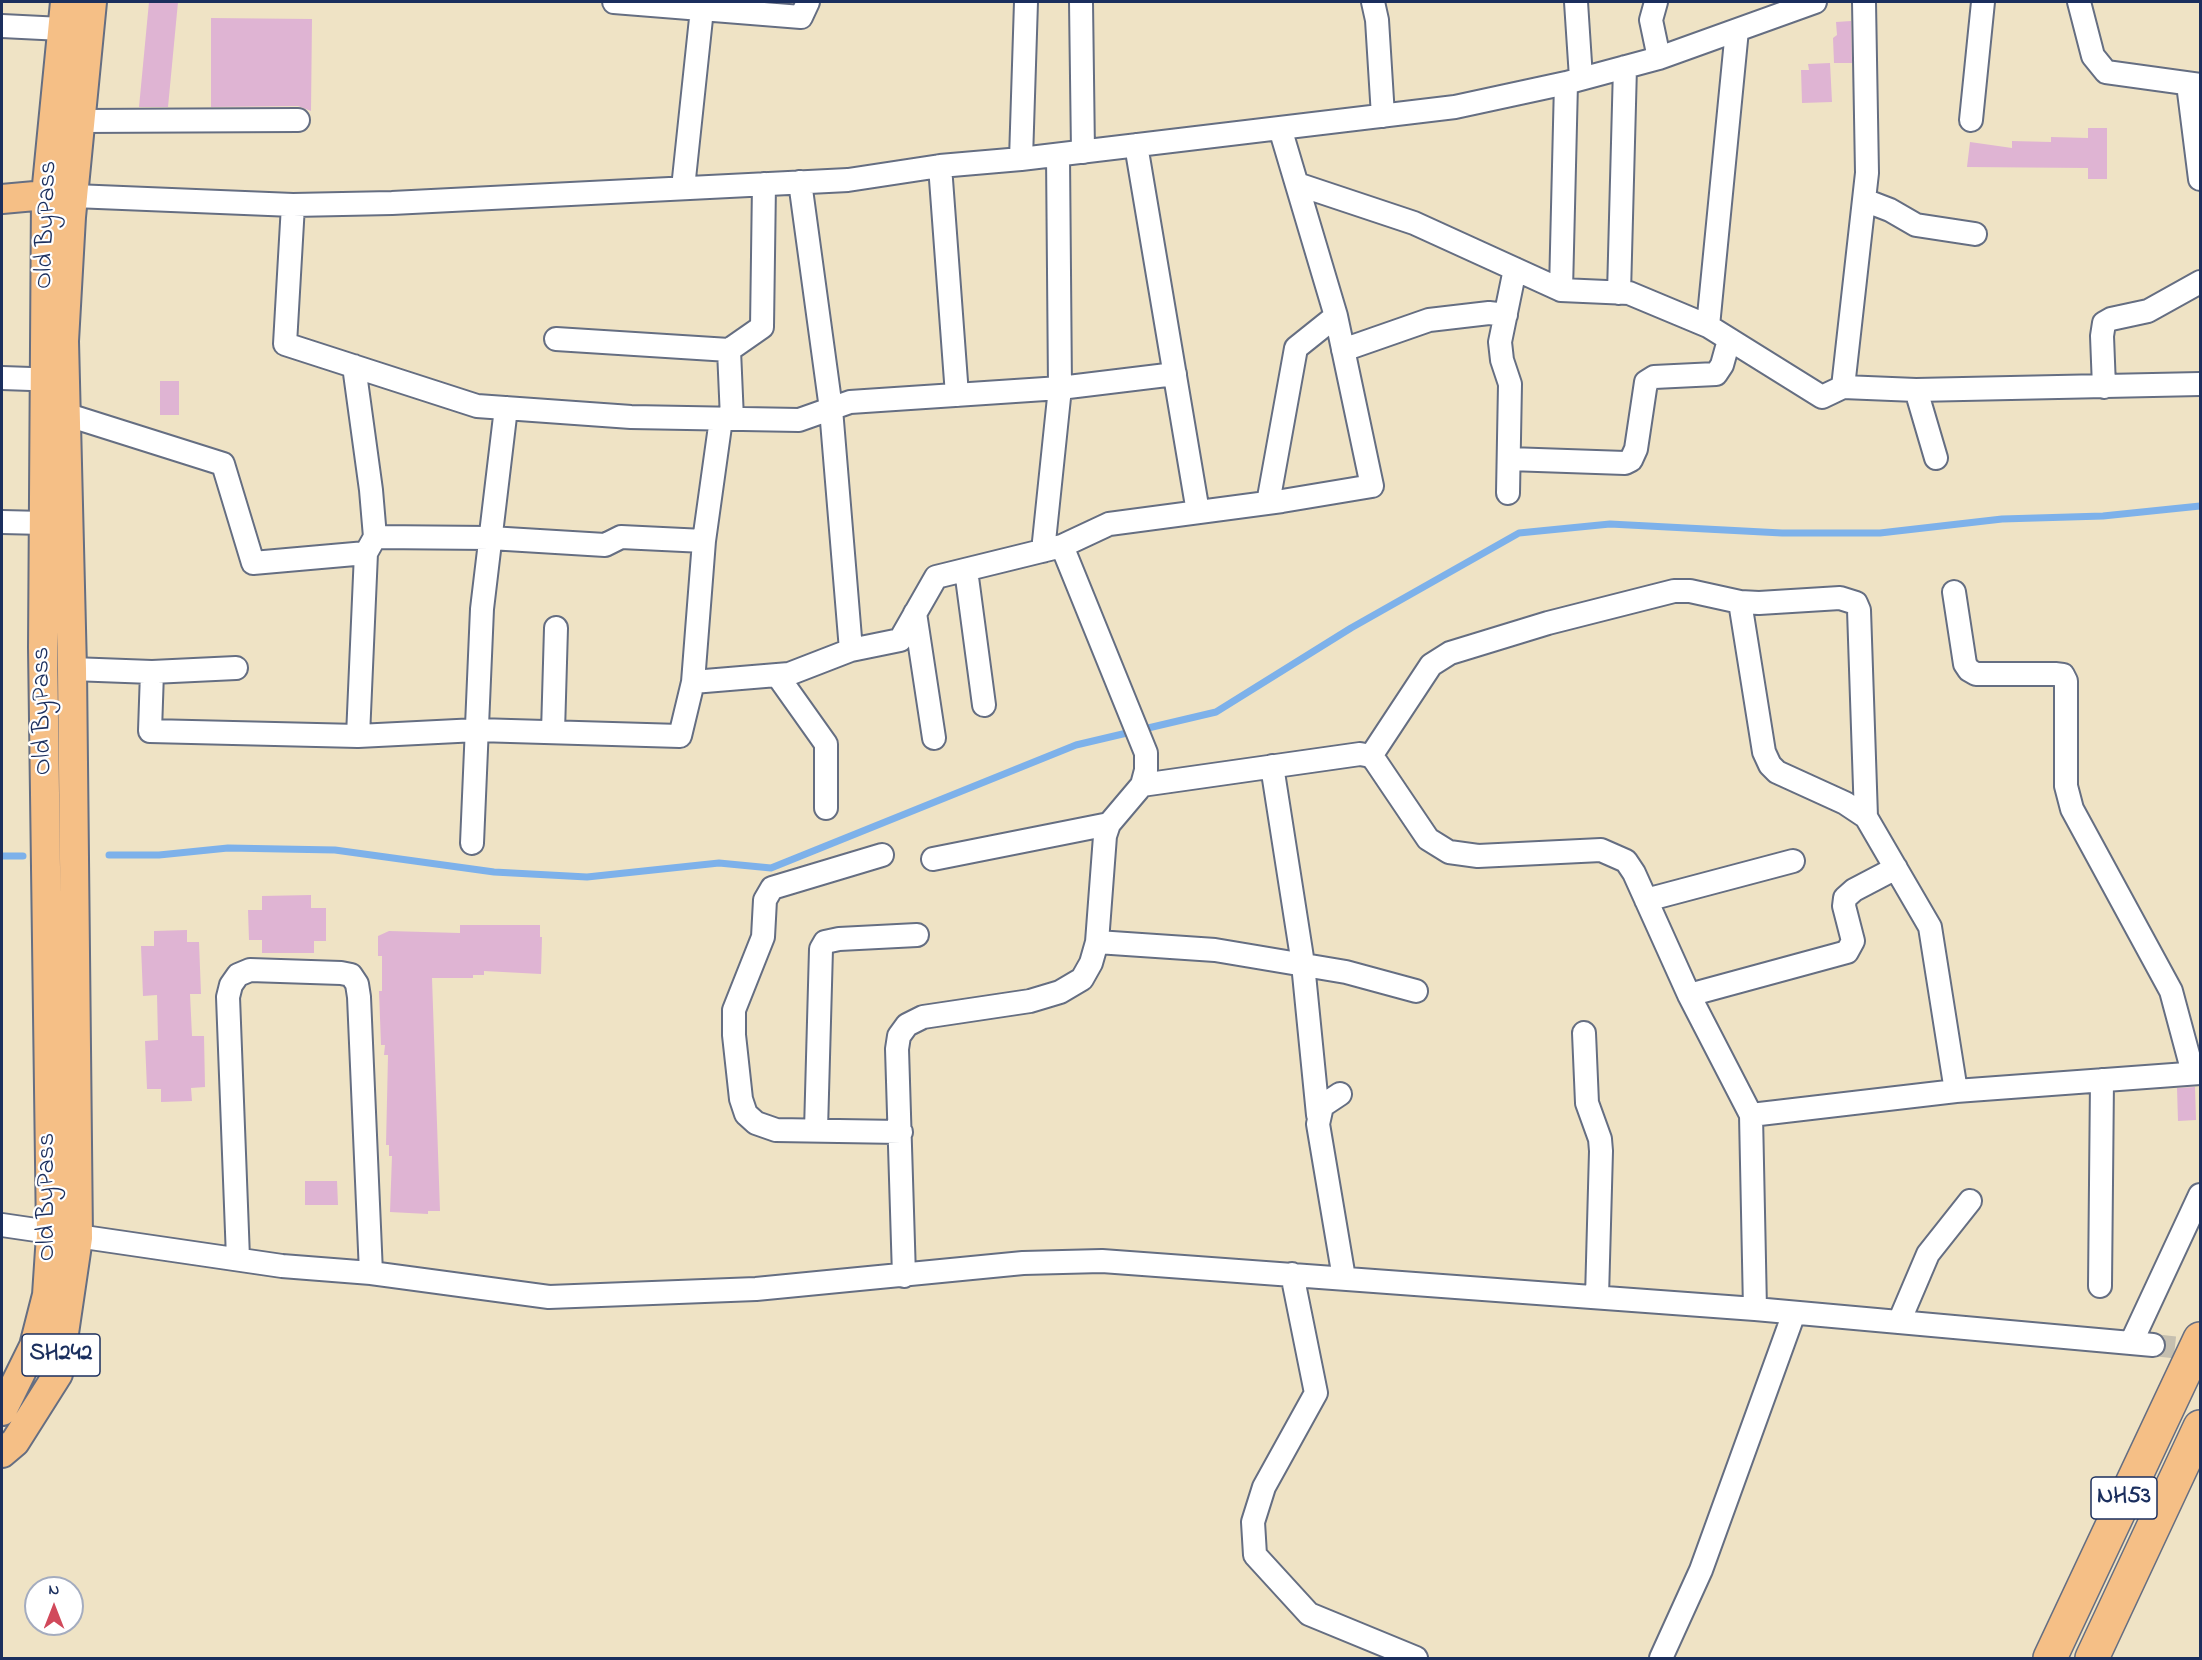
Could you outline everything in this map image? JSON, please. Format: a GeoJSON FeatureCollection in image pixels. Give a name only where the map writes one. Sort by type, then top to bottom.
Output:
{"type":"FeatureCollection","features":[{"type":"Feature","properties":{"kind":"highway","name":"NH53"},"geometry":{"type":"LineString","coordinates":[[2050,1659],[2200,1339]]}},
{"type":"Feature","properties":{"kind":"highway","name":"NH53"},"geometry":{"type":"LineString","coordinates":[[2092,1659],[2200,1427]]}},
{"type":"Feature","properties":{"kind":"main road"},"geometry":{"type":"LineString","coordinates":[[54,380],[92,2]]}},
{"type":"Feature","properties":{"kind":"main road","name":"Old ByPass"},"geometry":{"type":"LineString","coordinates":[[2,1453],[15,1442],[58,1374],[64,1236],[44,523],[55,411],[46,195],[63,15]]}},
{"type":"Feature","properties":{"kind":"main road"},"geometry":{"type":"LineString","coordinates":[[2,199],[46,195],[74,196]]}},
{"type":"Feature","properties":{"kind":"main road"},"geometry":{"type":"LineString","coordinates":[[55,411],[72,669],[64,1236]]}},
{"type":"Feature","properties":{"kind":"main road","name":"Old ByPass"},"geometry":{"type":"LineString","coordinates":[[2,1411],[8,1403],[34,1346],[64,1236]]}},
{"type":"Feature","properties":{"kind":"street"},"geometry":{"type":"LineString","coordinates":[[614,2],[801,17],[808,2]]}},
{"type":"Feature","properties":{"kind":"street"},"geometry":{"type":"LineString","coordinates":[[1021,159],[1026,2]]}},
{"type":"Feature","properties":{"kind":"street"},"geometry":{"type":"LineString","coordinates":[[1081,2],[1083,152]]}},
{"type":"Feature","properties":{"kind":"street"},"geometry":{"type":"LineString","coordinates":[[1373,2],[1377,20],[1383,116]]}},
{"type":"Feature","properties":{"kind":"street"},"geometry":{"type":"LineString","coordinates":[[1561,290],[1575,2]]}},
{"type":"Feature","properties":{"kind":"street"},"geometry":{"type":"LineString","coordinates":[[1656,2],[1651,20],[1659,58]]}},
{"type":"Feature","properties":{"kind":"street"},"geometry":{"type":"LineString","coordinates":[[74,196],[293,205],[392,203],[848,180],[940,166],[1058,155],[1455,107],[1659,58],[1815,2]]}},
{"type":"Feature","properties":{"kind":"street"},"geometry":{"type":"LineString","coordinates":[[1843,387],[1867,173],[1864,2]]}},
{"type":"Feature","properties":{"kind":"street"},"geometry":{"type":"LineString","coordinates":[[1971,120],[1983,2]]}},
{"type":"Feature","properties":{"kind":"street"},"geometry":{"type":"LineString","coordinates":[[2079,2],[2093,56],[2106,72],[2194,84],[2200,180]]}},
{"type":"Feature","properties":{"kind":"street"},"geometry":{"type":"LineString","coordinates":[[683,188],[702,9]]}},
{"type":"Feature","properties":{"kind":"street"},"geometry":{"type":"LineString","coordinates":[[2,26],[63,15]]}},
{"type":"Feature","properties":{"kind":"street"},"geometry":{"type":"LineString","coordinates":[[1708,326],[1737,30]]}},
{"type":"Feature","properties":{"kind":"street"},"geometry":{"type":"LineString","coordinates":[[1619,293],[1625,67]]}},
{"type":"Feature","properties":{"kind":"street"},"geometry":{"type":"LineString","coordinates":[[81,121],[298,120]]}},
{"type":"Feature","properties":{"kind":"street"},"geometry":{"type":"LineString","coordinates":[[693,682],[789,674],[850,650],[900,640],[936,577],[1052,549],[1109,524],[1268,503],[1372,486],[1336,316],[1281,128]]}},
{"type":"Feature","properties":{"kind":"street"},"geometry":{"type":"LineString","coordinates":[[1136,146],[1198,512]]}},
{"type":"Feature","properties":{"kind":"street"},"geometry":{"type":"LineString","coordinates":[[904,1276],[902,1132],[897,1049],[899,1036],[907,1025],[924,1017],[1030,1001],[1060,992],[1082,979],[1091,963],[1097,942],[1105,836],[1108,824],[1142,785],[1146,753],[1133,720],[1052,549],[1060,388],[1058,155]]}},
{"type":"Feature","properties":{"kind":"street"},"geometry":{"type":"LineString","coordinates":[[940,166],[957,395]]}},
{"type":"Feature","properties":{"kind":"street"},"geometry":{"type":"LineString","coordinates":[[800,182],[831,409],[850,650]]}},
{"type":"Feature","properties":{"kind":"street"},"geometry":{"type":"LineString","coordinates":[[556,339],[729,350],[762,327],[764,184]]}},
{"type":"Feature","properties":{"kind":"street"},"geometry":{"type":"LineString","coordinates":[[1297,184],[1414,223],[1561,290],[1629,293],[1708,326],[1822,397],[1843,387],[1916,390],[2200,384]]}},
{"type":"Feature","properties":{"kind":"street"},"geometry":{"type":"LineString","coordinates":[[1864,200],[1890,210],[1916,225],[1975,234]]}},
{"type":"Feature","properties":{"kind":"street"},"geometry":{"type":"LineString","coordinates":[[293,205],[285,344],[477,406],[632,417],[799,420],[850,402],[1060,388],[1175,374]]}},
{"type":"Feature","properties":{"kind":"street"},"geometry":{"type":"LineString","coordinates":[[1508,493],[1510,384],[1500,350],[1515,269]]}},
{"type":"Feature","properties":{"kind":"street"},"geometry":{"type":"LineString","coordinates":[[2104,387],[2102,336],[2104,323],[2111,319],[2148,311],[2200,282]]}},
{"type":"Feature","properties":{"kind":"street"},"geometry":{"type":"LineString","coordinates":[[1343,350],[1429,320],[1489,313],[1506,315]]}},
{"type":"Feature","properties":{"kind":"street"},"geometry":{"type":"LineString","coordinates":[[1268,503],[1296,348],[1336,316]]}},
{"type":"Feature","properties":{"kind":"street"},"geometry":{"type":"LineString","coordinates":[[1509,459],[1625,463],[1631,460],[1636,449],[1646,382],[1654,377],[1716,374],[1722,365],[1729,339]]}},
{"type":"Feature","properties":{"kind":"street"},"geometry":{"type":"LineString","coordinates":[[152,672],[150,731],[358,736],[477,730],[680,736],[693,682],[704,541],[726,419],[729,350]]}},
{"type":"Feature","properties":{"kind":"street"},"geometry":{"type":"LineString","coordinates":[[354,366],[371,490],[371,545],[358,736]]}},
{"type":"Feature","properties":{"kind":"street"},"geometry":{"type":"LineString","coordinates":[[2,378],[54,380]]}},
{"type":"Feature","properties":{"kind":"street"},"geometry":{"type":"LineString","coordinates":[[1916,390],[1936,459]]}},
{"type":"Feature","properties":{"kind":"street"},"geometry":{"type":"LineString","coordinates":[[472,843],[482,609],[506,408]]}},
{"type":"Feature","properties":{"kind":"street"},"geometry":{"type":"LineString","coordinates":[[55,411],[223,464],[253,563],[371,545],[490,538],[605,544],[621,537],[704,541]]}},
{"type":"Feature","properties":{"kind":"street"},"geometry":{"type":"LineString","coordinates":[[2,522],[44,523]]}},
{"type":"Feature","properties":{"kind":"street"},"geometry":{"type":"LineString","coordinates":[[966,570],[984,705]]}},
{"type":"Feature","properties":{"kind":"street"},"geometry":{"type":"LineString","coordinates":[[1371,756],[1431,665],[1441,657],[1548,623],[1674,591],[1690,591],[1740,602],[1840,598],[1856,603],[1859,610],[1866,817]]}},
{"type":"Feature","properties":{"kind":"street"},"geometry":{"type":"LineString","coordinates":[[1751,1114],[1956,1091],[2197,1073],[2171,992],[2072,809],[2066,786],[2066,681],[2063,675],[1976,674],[1969,670],[1965,664],[1954,592]]}},
{"type":"Feature","properties":{"kind":"street"},"geometry":{"type":"LineString","coordinates":[[1740,602],[1764,752],[1770,765],[1777,772],[1845,803],[1866,817],[1922,913],[1933,940],[1956,1091]]}},
{"type":"Feature","properties":{"kind":"street"},"geometry":{"type":"LineString","coordinates":[[915,613],[934,738]]}},
{"type":"Feature","properties":{"kind":"street"},"geometry":{"type":"LineString","coordinates":[[553,732],[556,628]]}},
{"type":"Feature","properties":{"kind":"street"},"geometry":{"type":"LineString","coordinates":[[72,669],[152,672],[236,668]]}},
{"type":"Feature","properties":{"kind":"street"},"geometry":{"type":"LineString","coordinates":[[777,675],[826,744],[826,808]]}},
{"type":"Feature","properties":{"kind":"street"},"geometry":{"type":"LineString","coordinates":[[1142,785],[1349,755],[1371,756]]}},
{"type":"Feature","properties":{"kind":"street"},"geometry":{"type":"LineString","coordinates":[[1371,756],[1428,839],[1438,847],[1466,856],[1601,850],[1626,861],[1689,995],[1751,1114],[1755,1309]]}},
{"type":"Feature","properties":{"kind":"street"},"geometry":{"type":"LineString","coordinates":[[1272,766],[1302,964],[1318,1115],[1344,1278]]}},
{"type":"Feature","properties":{"kind":"street"},"geometry":{"type":"LineString","coordinates":[[933,859],[1108,824]]}},
{"type":"Feature","properties":{"kind":"street"},"geometry":{"type":"LineString","coordinates":[[882,855],[772,888],[765,900],[763,937],[734,1010],[734,1035],[741,1099],[746,1114],[765,1128],[902,1132]]}},
{"type":"Feature","properties":{"kind":"street"},"geometry":{"type":"LineString","coordinates":[[1646,900],[1793,861]]}},
{"type":"Feature","properties":{"kind":"street"},"geometry":{"type":"LineString","coordinates":[[1689,995],[1847,952],[1853,941],[1844,906],[1845,898],[1854,890],[1896,868]]}},
{"type":"Feature","properties":{"kind":"street"},"geometry":{"type":"LineString","coordinates":[[816,1130],[821,949],[825,942],[838,939],[917,936]]}},
{"type":"Feature","properties":{"kind":"street"},"geometry":{"type":"LineString","coordinates":[[1097,942],[1215,950],[1346,972],[1416,991]]}},
{"type":"Feature","properties":{"kind":"street"},"geometry":{"type":"LineString","coordinates":[[238,1258],[228,997],[231,985],[238,975],[250,970],[340,973],[351,975],[357,984],[359,997],[371,1273]]}},
{"type":"Feature","properties":{"kind":"street"},"geometry":{"type":"LineString","coordinates":[[1584,1033],[1587,1103],[1600,1139],[1601,1151],[1597,1297]]}},
{"type":"Feature","properties":{"kind":"street"},"geometry":{"type":"LineString","coordinates":[[2100,1286],[2102,1080]]}},
{"type":"Feature","properties":{"kind":"street"},"geometry":{"type":"LineString","coordinates":[[1318,1115],[1322,1106],[1340,1094]]}},
{"type":"Feature","properties":{"kind":"street"},"geometry":{"type":"LineString","coordinates":[[2,1226],[282,1266],[371,1273],[549,1297],[756,1289],[1023,1263],[1102,1261],[1794,1312],[2142,1344],[2200,1195]]}},
{"type":"Feature","properties":{"kind":"street"},"geometry":{"type":"LineString","coordinates":[[1899,1322],[1928,1254],[1970,1201]]}},
{"type":"Feature","properties":{"kind":"street"},"geometry":{"type":"LineString","coordinates":[[1292,1274],[1316,1394],[1264,1487],[1253,1522],[1255,1555],[1309,1614],[1416,1659]]}},
{"type":"Feature","properties":{"kind":"street"},"geometry":{"type":"LineString","coordinates":[[1661,1659],[1701,1570],[1794,1312]]}},
{"type":"Feature","properties":{"kind":"building"},"geometry":{"type":"Polygon","coordinates":[[[149,2],[178,2],[168,107],[139,107],[149,2]]]}},
{"type":"Feature","properties":{"kind":"building"},"geometry":{"type":"Polygon","coordinates":[[[211,18],[312,19],[311,111],[298,106],[211,107],[211,18]]]}},
{"type":"Feature","properties":{"kind":"building"},"geometry":{"type":"Polygon","coordinates":[[[1851,21],[1852,63],[1834,63],[1833,38],[1837,35],[1836,22],[1851,21]]]}},
{"type":"Feature","properties":{"kind":"building"},"geometry":{"type":"Polygon","coordinates":[[[1830,63],[1832,102],[1802,103],[1801,70],[1809,70],[1808,64],[1830,63]]]}},
{"type":"Feature","properties":{"kind":"building"},"geometry":{"type":"Polygon","coordinates":[[[2088,128],[2107,128],[2107,179],[2088,179],[2088,168],[1967,167],[1970,142],[2012,148],[2012,141],[2051,142],[2051,137],[2088,138],[2088,128]]]}},
{"type":"Feature","properties":{"kind":"building"},"geometry":{"type":"Polygon","coordinates":[[[160,381],[179,381],[179,415],[160,415],[160,381]]]}},
{"type":"Feature","properties":{"kind":"building"},"geometry":{"type":"Polygon","coordinates":[[[311,895],[311,908],[326,908],[326,941],[314,941],[314,953],[262,953],[262,940],[249,940],[248,910],[262,910],[262,896],[311,895]]]}},
{"type":"Feature","properties":{"kind":"building"},"geometry":{"type":"Polygon","coordinates":[[[460,925],[540,925],[541,974],[484,971],[484,975],[473,975],[473,978],[432,978],[440,1211],[428,1211],[428,1214],[390,1212],[392,1156],[389,1156],[389,1145],[386,1145],[388,1055],[384,1055],[385,1045],[381,1045],[379,991],[382,991],[382,956],[378,956],[378,936],[389,931],[460,933],[460,925]]]}},
{"type":"Feature","properties":{"kind":"building"},"geometry":{"type":"Polygon","coordinates":[[[187,930],[187,942],[199,942],[201,994],[190,994],[192,1036],[204,1036],[205,1087],[191,1088],[192,1101],[161,1102],[161,1089],[147,1089],[145,1041],[158,1040],[157,995],[143,996],[141,946],[154,946],[154,931],[187,930]]]}},
{"type":"Feature","properties":{"kind":"building"},"geometry":{"type":"Polygon","coordinates":[[[2195,1087],[2196,1120],[2178,1121],[2177,1088],[2195,1087]]]}},
{"type":"Feature","properties":{"kind":"building"},"geometry":{"type":"Polygon","coordinates":[[[305,1181],[337,1181],[338,1205],[305,1205],[305,1181]]]}},
{"type":"Feature","properties":{"kind":"waterway"},"geometry":{"type":"LineString","coordinates":[[109,855],[159,855],[228,848],[335,850],[494,872],[587,877],[719,863],[771,868],[1076,745],[1216,712],[1351,628],[1519,533],[1610,524],[1782,533],[1880,533],[2002,519],[2103,516],[2200,506]]}},
{"type":"Feature","properties":{"kind":"waterway"},"geometry":{"type":"LineString","coordinates":[[2,856],[23,856]]}},
{"type":"Feature","properties":{"kind":"tunnel"},"geometry":{"type":"LineString","coordinates":[[2153,1345],[2200,1350]]}}]}
